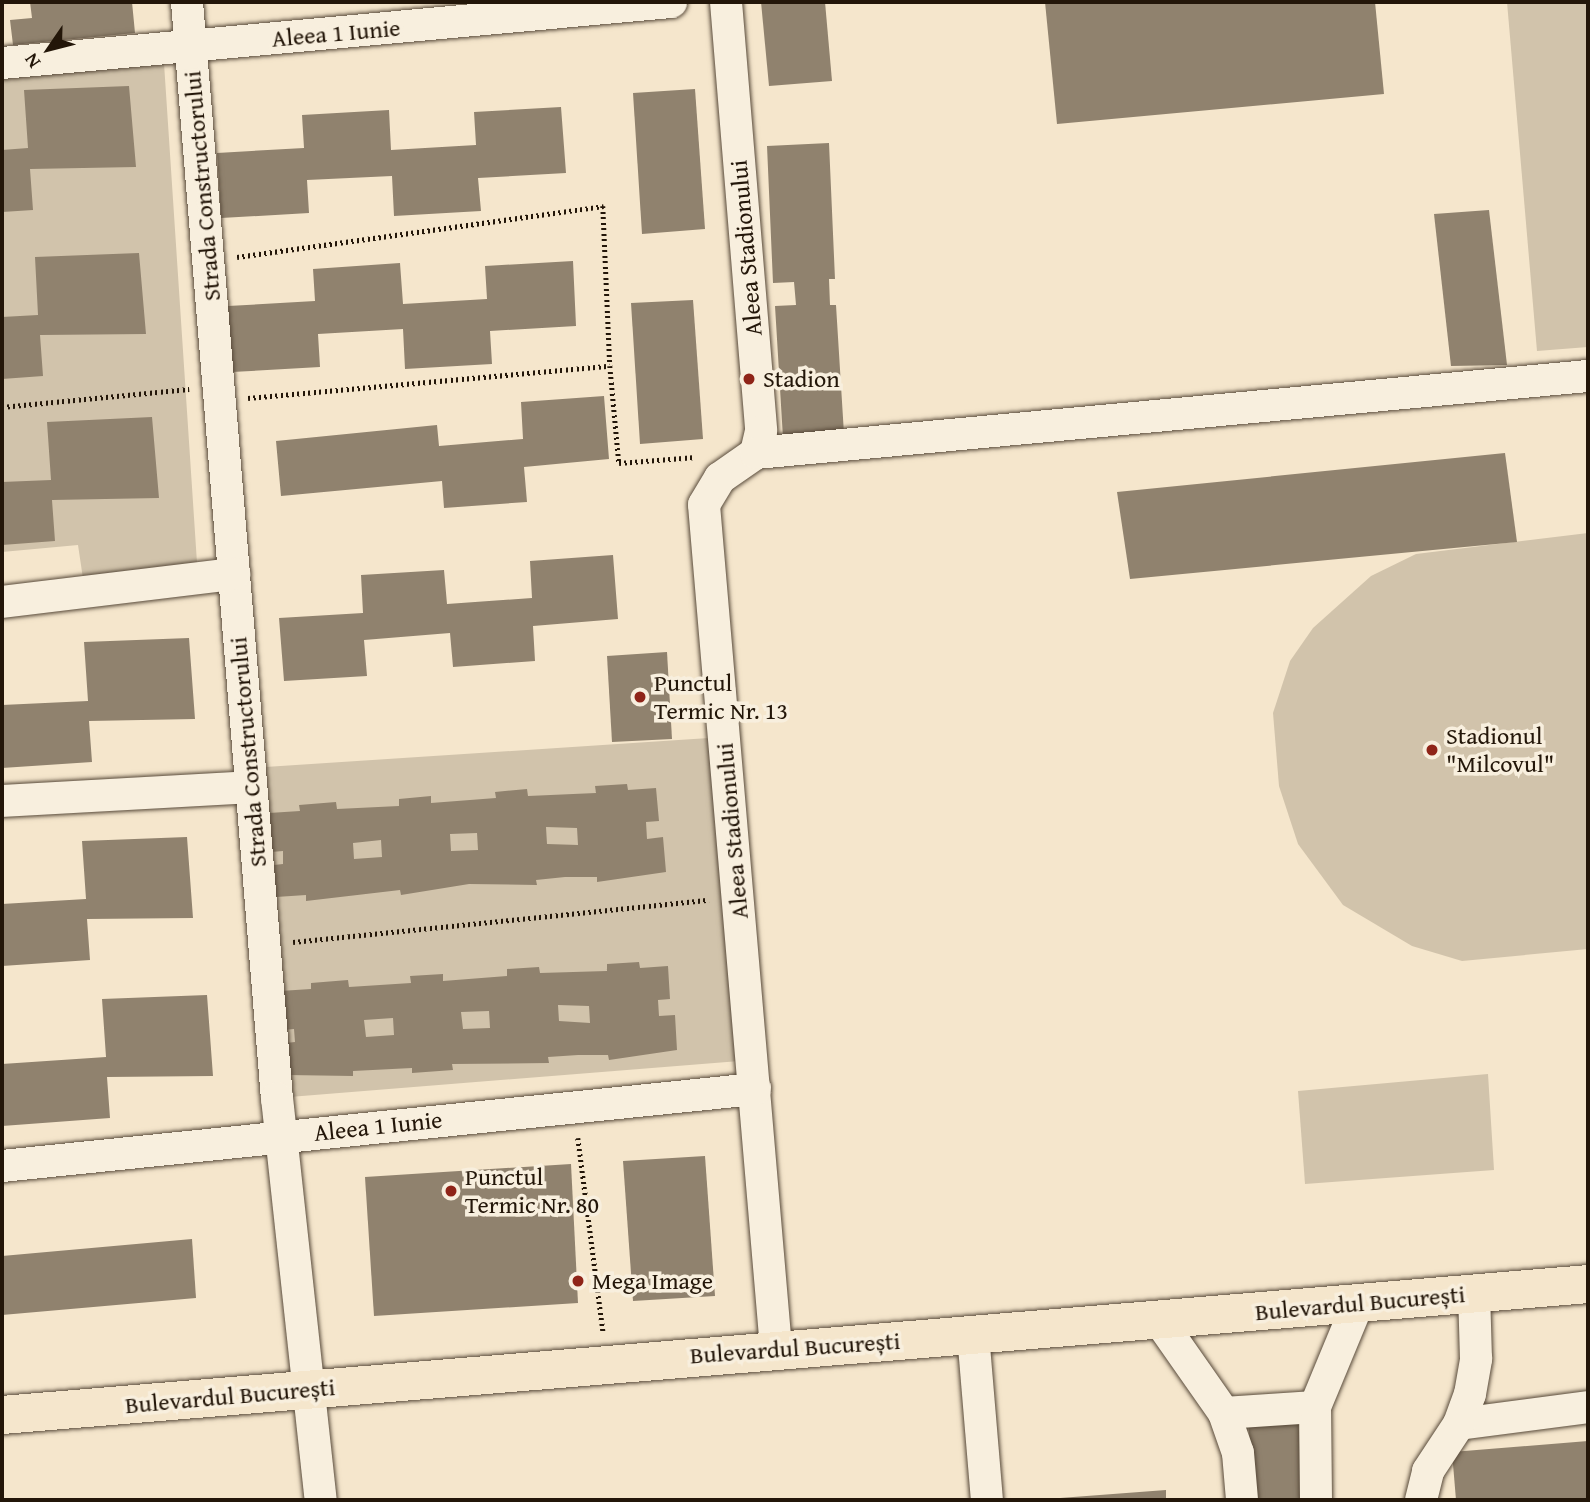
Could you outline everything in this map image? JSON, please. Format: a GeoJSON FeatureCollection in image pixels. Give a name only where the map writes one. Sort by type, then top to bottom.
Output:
{"type":"FeatureCollection","features":[{"type":"Feature","properties":{"kind":"main road","name":"Bulevardul București"},"geometry":{"type":"LineString","coordinates":[[2,1415],[1588,1284]]}},
{"type":"Feature","properties":{"kind":"street","name":"Strada Constructorului"},"geometry":{"type":"LineString","coordinates":[[187,2],[280,1135],[321,1500]]}},
{"type":"Feature","properties":{"kind":"street","name":"Aleea 1 Iunie"},"geometry":{"type":"LineString","coordinates":[[2,62],[671,2]]}},
{"type":"Feature","properties":{"kind":"street","name":"Aleea Stadionului"},"geometry":{"type":"LineString","coordinates":[[726,2],[761,431],[756,453],[720,478],[704,505],[776,1349]]}},
{"type":"Feature","properties":{"kind":"street"},"geometry":{"type":"LineString","coordinates":[[756,453],[1588,376]]}},
{"type":"Feature","properties":{"kind":"street"},"geometry":{"type":"LineString","coordinates":[[2,602],[234,574]]}},
{"type":"Feature","properties":{"kind":"street"},"geometry":{"type":"LineString","coordinates":[[2,801],[251,787]]}},
{"type":"Feature","properties":{"kind":"street","name":"Aleea 1 Iunie"},"geometry":{"type":"LineString","coordinates":[[2,1166],[280,1135],[755,1089]]}},
{"type":"Feature","properties":{"kind":"street"},"geometry":{"type":"LineString","coordinates":[[1421,1500],[1427,1471],[1459,1424],[1476,1359],[1474,1293]]}},
{"type":"Feature","properties":{"kind":"street"},"geometry":{"type":"LineString","coordinates":[[1315,1500],[1315,1407],[1358,1303]]}},
{"type":"Feature","properties":{"kind":"street"},"geometry":{"type":"LineString","coordinates":[[1159,1320],[1224,1413],[1238,1453],[1242,1500]]}},
{"type":"Feature","properties":{"kind":"street"},"geometry":{"type":"LineString","coordinates":[[973,1334],[987,1500]]}},
{"type":"Feature","properties":{"kind":"street"},"geometry":{"type":"LineString","coordinates":[[1224,1413],[1315,1407]]}},
{"type":"Feature","properties":{"kind":"street"},"geometry":{"type":"LineString","coordinates":[[1459,1424],[1588,1407]]}},
{"type":"Feature","properties":{"kind":"path"},"geometry":{"type":"LineString","coordinates":[[208,261],[603,206],[610,366],[619,463],[701,457]]}},
{"type":"Feature","properties":{"kind":"path"},"geometry":{"type":"LineString","coordinates":[[2,407],[610,366]]}},
{"type":"Feature","properties":{"kind":"path"},"geometry":{"type":"LineString","coordinates":[[264,945],[738,898]]}},
{"type":"Feature","properties":{"kind":"path"},"geometry":{"type":"LineString","coordinates":[[574,1107],[607,1363]]}},
{"type":"Feature","properties":{"kind":"shaded area"},"geometry":{"type":"Polygon","coordinates":[[[1507,2],[1588,2],[1588,347],[1537,351],[1507,2]]]}},
{"type":"Feature","properties":{"kind":"shaded area"},"geometry":{"type":"Polygon","coordinates":[[[163,48],[198,578],[85,592],[78,545],[2,552],[2,63],[163,48]]]}},
{"type":"Feature","properties":{"kind":"shaded area","name":"Stadionul \"Milcovul\""},"geometry":{"type":"Polygon","coordinates":[[[1588,533],[1588,949],[1462,961],[1412,946],[1343,905],[1298,844],[1279,786],[1273,713],[1290,661],[1313,628],[1371,576],[1416,554],[1588,533]]]}},
{"type":"Feature","properties":{"kind":"shaded area"},"geometry":{"type":"Polygon","coordinates":[[[724,737],[752,1060],[277,1098],[250,768],[724,737]]]}},
{"type":"Feature","properties":{"kind":"shaded area"},"geometry":{"type":"Polygon","coordinates":[[[1488,1074],[1494,1170],[1305,1184],[1298,1091],[1488,1074]]]}},
{"type":"Feature","properties":{"kind":"building"},"geometry":{"type":"Polygon","coordinates":[[[30,2],[132,2],[135,33],[13,45],[10,20],[32,18],[30,2]]]}},
{"type":"Feature","properties":{"kind":"building"},"geometry":{"type":"Polygon","coordinates":[[[761,2],[825,2],[832,81],[769,86],[761,2]]]}},
{"type":"Feature","properties":{"kind":"building"},"geometry":{"type":"Polygon","coordinates":[[[1045,2],[1375,2],[1384,94],[1057,124],[1045,2]]]}},
{"type":"Feature","properties":{"kind":"building"},"geometry":{"type":"Polygon","coordinates":[[[129,86],[136,167],[30,169],[33,210],[2,212],[2,150],[28,148],[24,90],[129,86]]]}},
{"type":"Feature","properties":{"kind":"building"},"geometry":{"type":"Polygon","coordinates":[[[695,89],[705,229],[642,234],[633,93],[695,89]]]}},
{"type":"Feature","properties":{"kind":"building"},"geometry":{"type":"Polygon","coordinates":[[[561,107],[566,173],[478,178],[481,211],[394,216],[392,176],[307,180],[309,213],[221,218],[217,153],[304,148],[302,115],[389,110],[391,150],[476,145],[474,112],[561,107]]]}},
{"type":"Feature","properties":{"kind":"building"},"geometry":{"type":"Polygon","coordinates":[[[829,143],[835,279],[829,279],[830,305],[836,305],[844,434],[783,438],[775,306],[796,305],[794,282],[773,283],[767,146],[829,143]]]}},
{"type":"Feature","properties":{"kind":"building"},"geometry":{"type":"Polygon","coordinates":[[[1489,210],[1507,365],[1451,366],[1434,214],[1489,210]]]}},
{"type":"Feature","properties":{"kind":"building"},"geometry":{"type":"Polygon","coordinates":[[[139,253],[146,334],[40,335],[43,376],[2,379],[2,317],[38,315],[35,257],[139,253]]]}},
{"type":"Feature","properties":{"kind":"building"},"geometry":{"type":"Polygon","coordinates":[[[573,261],[576,326],[490,331],[492,364],[405,369],[403,329],[318,334],[320,367],[232,372],[228,306],[315,301],[313,269],[400,263],[403,304],[487,299],[485,266],[573,261]]]}},
{"type":"Feature","properties":{"kind":"building"},"geometry":{"type":"Polygon","coordinates":[[[693,300],[703,439],[640,444],[631,303],[693,300]]]}},
{"type":"Feature","properties":{"kind":"building"},"geometry":{"type":"Polygon","coordinates":[[[604,396],[609,459],[524,467],[527,502],[444,508],[442,481],[281,496],[276,441],[437,425],[439,446],[523,439],[521,402],[604,396]]]}},
{"type":"Feature","properties":{"kind":"building"},"geometry":{"type":"Polygon","coordinates":[[[152,417],[159,498],[52,500],[55,541],[2,545],[2,482],[51,480],[47,422],[152,417]]]}},
{"type":"Feature","properties":{"kind":"building"},"geometry":{"type":"Polygon","coordinates":[[[1505,453],[1517,542],[1130,579],[1117,492],[1505,453]]]}},
{"type":"Feature","properties":{"kind":"building"},"geometry":{"type":"Polygon","coordinates":[[[613,555],[618,619],[533,626],[535,661],[453,667],[450,633],[364,640],[367,676],[284,681],[279,618],[363,613],[361,575],[444,570],[447,604],[532,598],[530,561],[613,555]]]}},
{"type":"Feature","properties":{"kind":"building"},"geometry":{"type":"Polygon","coordinates":[[[189,638],[195,719],[89,721],[92,762],[2,768],[2,705],[88,701],[84,642],[189,638]]]}},
{"type":"Feature","properties":{"kind":"building","name":"Punctul Termic Nr. 13"},"geometry":{"type":"Polygon","coordinates":[[[667,652],[672,739],[612,742],[607,656],[667,652]]]}},
{"type":"Feature","properties":{"kind":"building"},"geometry":{"type":"Polygon","coordinates":[[[627,784],[628,790],[656,788],[659,821],[646,822],[647,839],[663,837],[666,872],[597,882],[597,877],[565,877],[536,880],[537,885],[469,884],[401,895],[400,890],[306,901],[306,895],[276,897],[274,865],[283,864],[283,851],[271,852],[269,813],[300,811],[299,805],[336,802],[337,809],[399,806],[399,799],[431,796],[431,803],[496,798],[495,792],[527,789],[528,796],[596,793],[595,786],[627,784]],[[546,827],[547,844],[578,845],[577,828],[546,827]],[[477,833],[450,834],[451,851],[478,850],[477,833]],[[381,840],[353,843],[354,859],[382,857],[381,840]]]}},
{"type":"Feature","properties":{"kind":"building"},"geometry":{"type":"Polygon","coordinates":[[[187,837],[193,918],[87,919],[90,960],[2,966],[2,904],[86,899],[82,841],[187,837]]]}},
{"type":"Feature","properties":{"kind":"building"},"geometry":{"type":"Polygon","coordinates":[[[639,962],[640,968],[668,966],[670,999],[658,1000],[659,1016],[675,1015],[677,1050],[609,1060],[608,1055],[578,1055],[548,1057],[549,1063],[452,1064],[453,1070],[412,1073],[412,1068],[353,1071],[353,1076],[288,1075],[286,1043],[295,1042],[294,1029],[283,1030],[280,991],[311,989],[311,983],[348,980],[349,987],[411,983],[410,976],[443,974],[443,981],[507,976],[507,969],[539,967],[540,973],[607,971],[607,964],[639,962]],[[558,1005],[559,1021],[590,1023],[589,1006],[558,1005]],[[489,1011],[461,1012],[463,1029],[490,1028],[489,1011]],[[393,1018],[364,1020],[366,1037],[394,1035],[393,1018]]]}},
{"type":"Feature","properties":{"kind":"building"},"geometry":{"type":"Polygon","coordinates":[[[207,995],[213,1076],[107,1077],[110,1118],[2,1126],[2,1064],[106,1057],[102,999],[207,995]]]}},
{"type":"Feature","properties":{"kind":"building"},"geometry":{"type":"Polygon","coordinates":[[[705,1156],[715,1296],[633,1301],[623,1161],[705,1156]]]}},
{"type":"Feature","properties":{"kind":"building"},"geometry":{"type":"Polygon","coordinates":[[[571,1164],[578,1303],[374,1316],[365,1177],[571,1164]]]}},
{"type":"Feature","properties":{"kind":"building"},"geometry":{"type":"Polygon","coordinates":[[[192,1239],[196,1298],[2,1315],[2,1256],[192,1239]]]}},
{"type":"Feature","properties":{"kind":"building"},"geometry":{"type":"Polygon","coordinates":[[[1298,1414],[1303,1500],[1254,1500],[1248,1419],[1298,1414]]]}},
{"type":"Feature","properties":{"kind":"building"},"geometry":{"type":"Polygon","coordinates":[[[1588,1441],[1588,1500],[1456,1500],[1452,1452],[1588,1441]]]}},
{"type":"Feature","properties":{"kind":"building"},"geometry":{"type":"Polygon","coordinates":[[[1166,1490],[1166,1500],[1060,1500],[1060,1498],[1166,1490]]]}},
{"type":"Feature","properties":{"kind":"place","name":"Stadion"},"geometry":{"type":"Point","coordinates":[749,379]}},
{"type":"Feature","properties":{"kind":"place","name":"Punctul Termic Nr. 13"},"geometry":{"type":"Point","coordinates":[640,697]}},
{"type":"Feature","properties":{"kind":"place","name":"Stadionul \"Milcovul\""},"geometry":{"type":"Point","coordinates":[1432,750]}},
{"type":"Feature","properties":{"kind":"place","name":"Punctul Termic Nr. 80"},"geometry":{"type":"Point","coordinates":[451,1191]}},
{"type":"Feature","properties":{"kind":"place","name":"Mega Image"},"geometry":{"type":"Point","coordinates":[578,1281]}}]}
